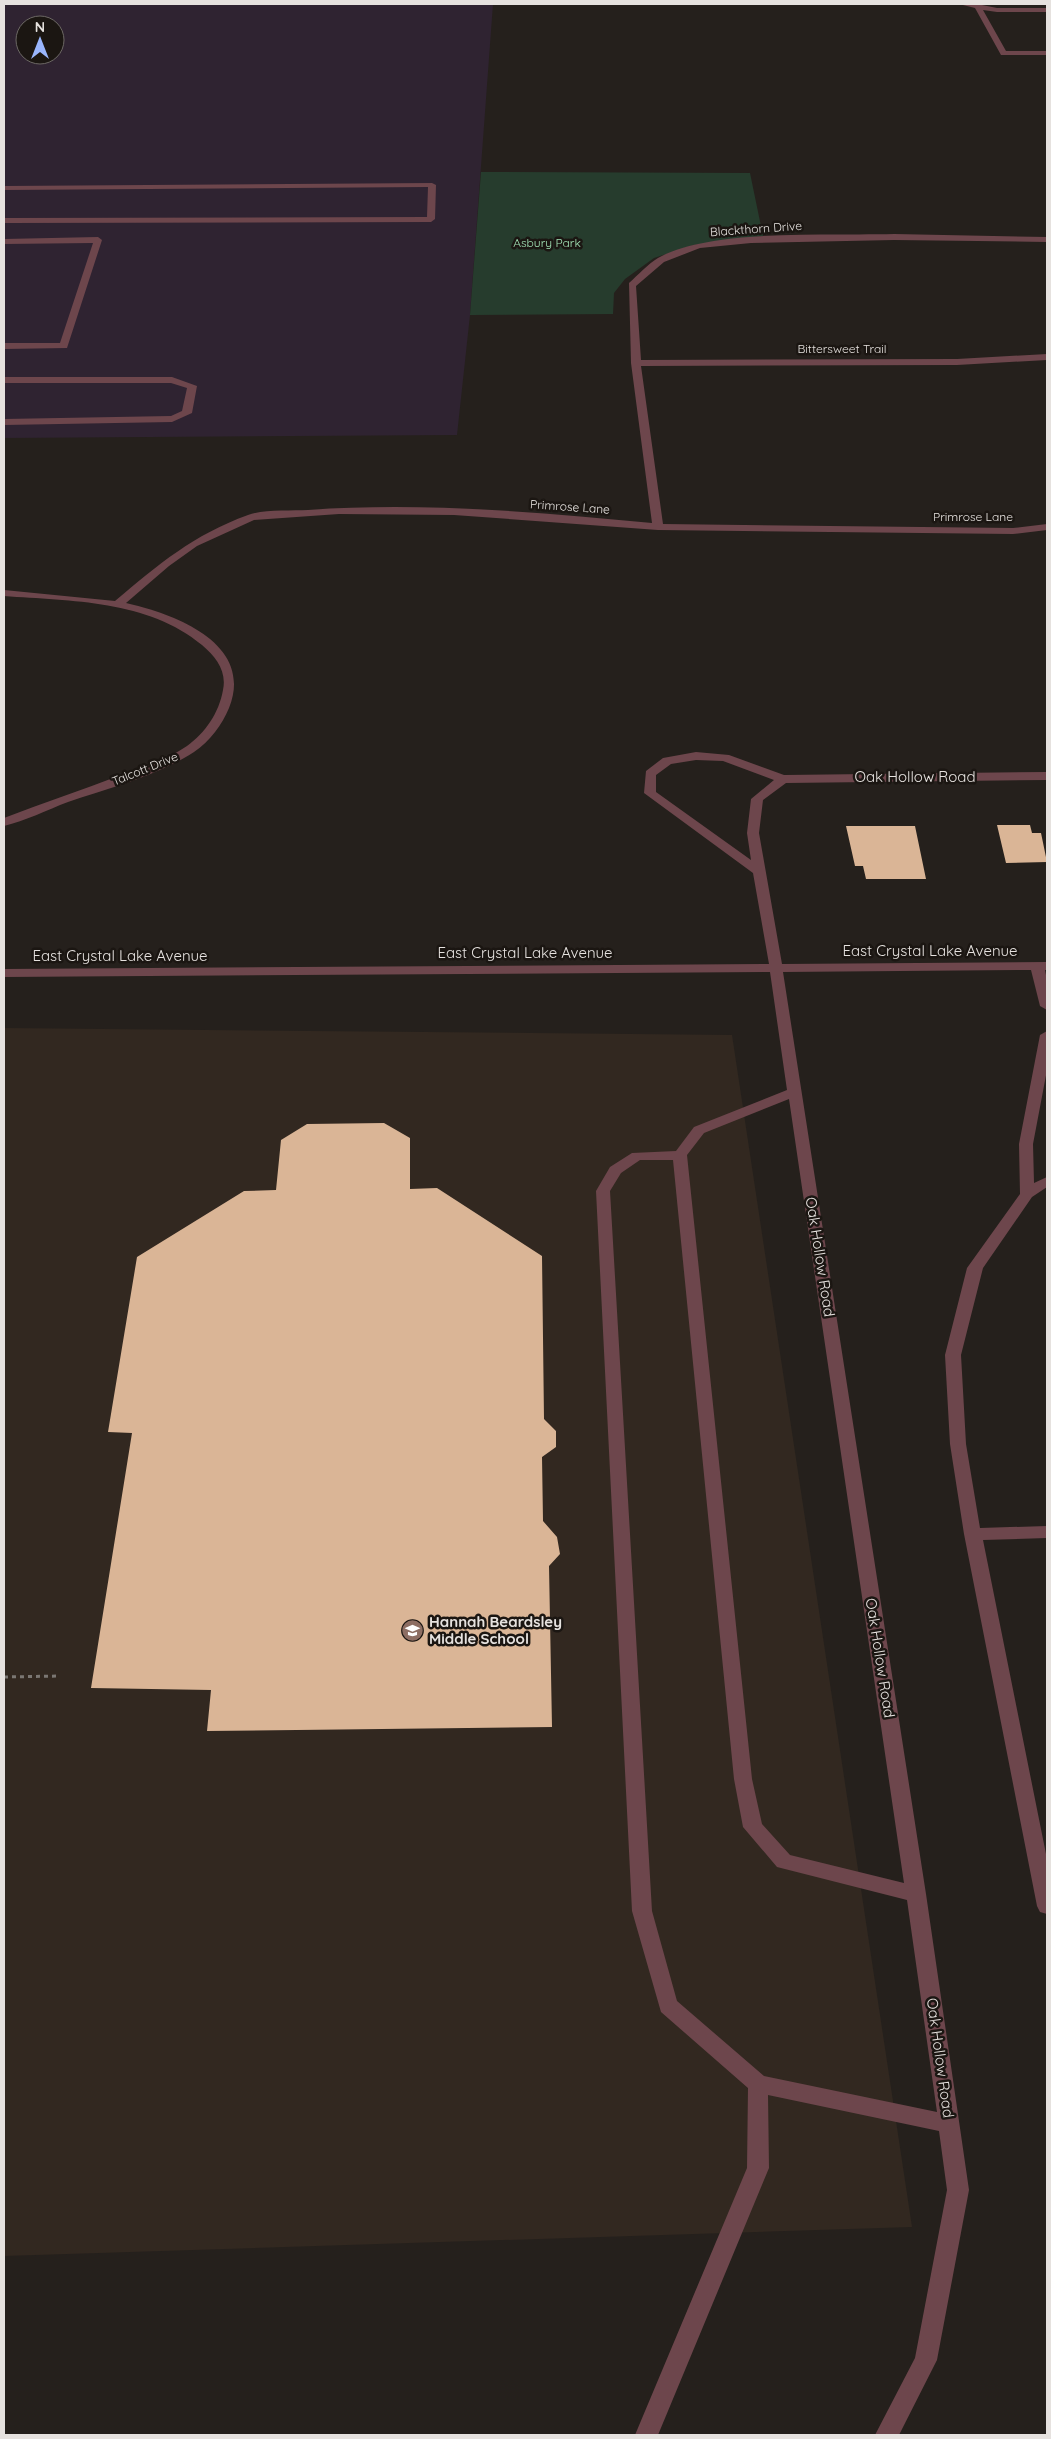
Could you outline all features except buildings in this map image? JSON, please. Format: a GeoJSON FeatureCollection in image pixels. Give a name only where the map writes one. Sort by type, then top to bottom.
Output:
{"type":"FeatureCollection","features":[{"type":"Feature","properties":{"kind":"street"},"geometry":{"type":"LineString","coordinates":[[962,4],[998,10],[1047,10]]}},
{"type":"Feature","properties":{"kind":"street"},"geometry":{"type":"LineString","coordinates":[[977,6],[1004,53],[1047,53]]}},
{"type":"Feature","properties":{"kind":"street"},"geometry":{"type":"LineString","coordinates":[[1035,10],[1039,18]]}},
{"type":"Feature","properties":{"kind":"street"},"geometry":{"type":"LineString","coordinates":[[4,188],[432,185],[431,219],[4,221]]}},
{"type":"Feature","properties":{"kind":"street","name":"Blackthorn Drive"},"geometry":{"type":"LineString","coordinates":[[658,527],[636,363],[632,286],[661,260],[699,246],[751,240],[968,237],[1047,240]]}},
{"type":"Feature","properties":{"kind":"street"},"geometry":{"type":"LineString","coordinates":[[4,241],[98,240],[64,346],[4,346]]}},
{"type":"Feature","properties":{"kind":"street","name":"Bittersweet Trail"},"geometry":{"type":"LineString","coordinates":[[636,363],[957,362],[1047,357]]}},
{"type":"Feature","properties":{"kind":"street"},"geometry":{"type":"LineString","coordinates":[[4,380],[172,380],[192,386],[187,412],[172,419],[4,422]]}},
{"type":"Feature","properties":{"kind":"street","name":"Primrose Lane"},"geometry":{"type":"LineString","coordinates":[[118,605],[165,564],[193,544],[252,518],[339,512],[454,512],[599,521],[658,527],[1013,531],[1047,527]]}},
{"type":"Feature","properties":{"kind":"street","name":"Talcott Drive"},"geometry":{"type":"LineString","coordinates":[[4,593],[118,605],[162,617],[208,643],[221,657],[230,674],[231,682],[221,714],[213,729],[190,749],[164,762],[4,822]]}},
{"type":"Feature","properties":{"kind":"street","name":"Oak Hollow Road"},"geometry":{"type":"LineString","coordinates":[[759,871],[650,794],[650,774],[667,761],[696,756],[725,758],[783,778],[1047,776]]}},
{"type":"Feature","properties":{"kind":"street","name":"Oak Hollow Road"},"geometry":{"type":"LineString","coordinates":[[783,778],[757,799],[753,833],[776,968],[916,1894],[958,2190],[926,2360],[887,2435]]}},
{"type":"Feature","properties":{"kind":"street"},"geometry":{"type":"LineString","coordinates":[[1042,966],[1047,1006]]}},
{"type":"Feature","properties":{"kind":"street","name":"East Crystal Lake Avenue"},"geometry":{"type":"LineString","coordinates":[[4,973],[1042,966]]}},
{"type":"Feature","properties":{"kind":"street"},"geometry":{"type":"LineString","coordinates":[[1027,1194],[1026,1144],[1047,1036]]}},
{"type":"Feature","properties":{"kind":"street"},"geometry":{"type":"LineString","coordinates":[[794,1092],[699,1130],[680,1155],[743,1779],[753,1827],[784,1861],[916,1894]]}},
{"type":"Feature","properties":{"kind":"street"},"geometry":{"type":"LineString","coordinates":[[680,1155],[637,1156],[615,1170],[603,1191],[642,1911],[668,2006],[758,2084],[949,2124]]}},
{"type":"Feature","properties":{"kind":"street"},"geometry":{"type":"LineString","coordinates":[[1047,1180],[1027,1194],[975,1268],[953,1355],[958,1444],[1047,1906]]}},
{"type":"Feature","properties":{"kind":"street"},"geometry":{"type":"LineString","coordinates":[[974,1534],[1047,1532]]}},
{"type":"Feature","properties":{"kind":"street"},"geometry":{"type":"LineString","coordinates":[[647,2435],[758,2168],[758,2084]]}},
{"type":"Feature","properties":{"kind":"path"},"geometry":{"type":"LineString","coordinates":[[4,1678],[60,1676]]}},
{"type":"Feature","properties":{"kind":"shaded area"},"geometry":{"type":"Polygon","coordinates":[[[4,4],[493,4],[470,315],[457,435],[4,438],[4,4]]]}},
{"type":"Feature","properties":{"kind":"shaded area","name":"Hannah Beardsley Middle School"},"geometry":{"type":"Polygon","coordinates":[[[4,1028],[732,1035],[912,2227],[4,2256],[4,1028]]]}},
{"type":"Feature","properties":{"kind":"green space","name":"Asbury Park"},"geometry":{"type":"Polygon","coordinates":[[[481,172],[750,173],[763,236],[694,245],[654,258],[625,279],[614,293],[613,314],[470,315],[481,172]]]}},
{"type":"Feature","properties":{"kind":"place","name":"Hannah Beardsley Middle School"},"geometry":{"type":"Point","coordinates":[413,1631]}}]}
